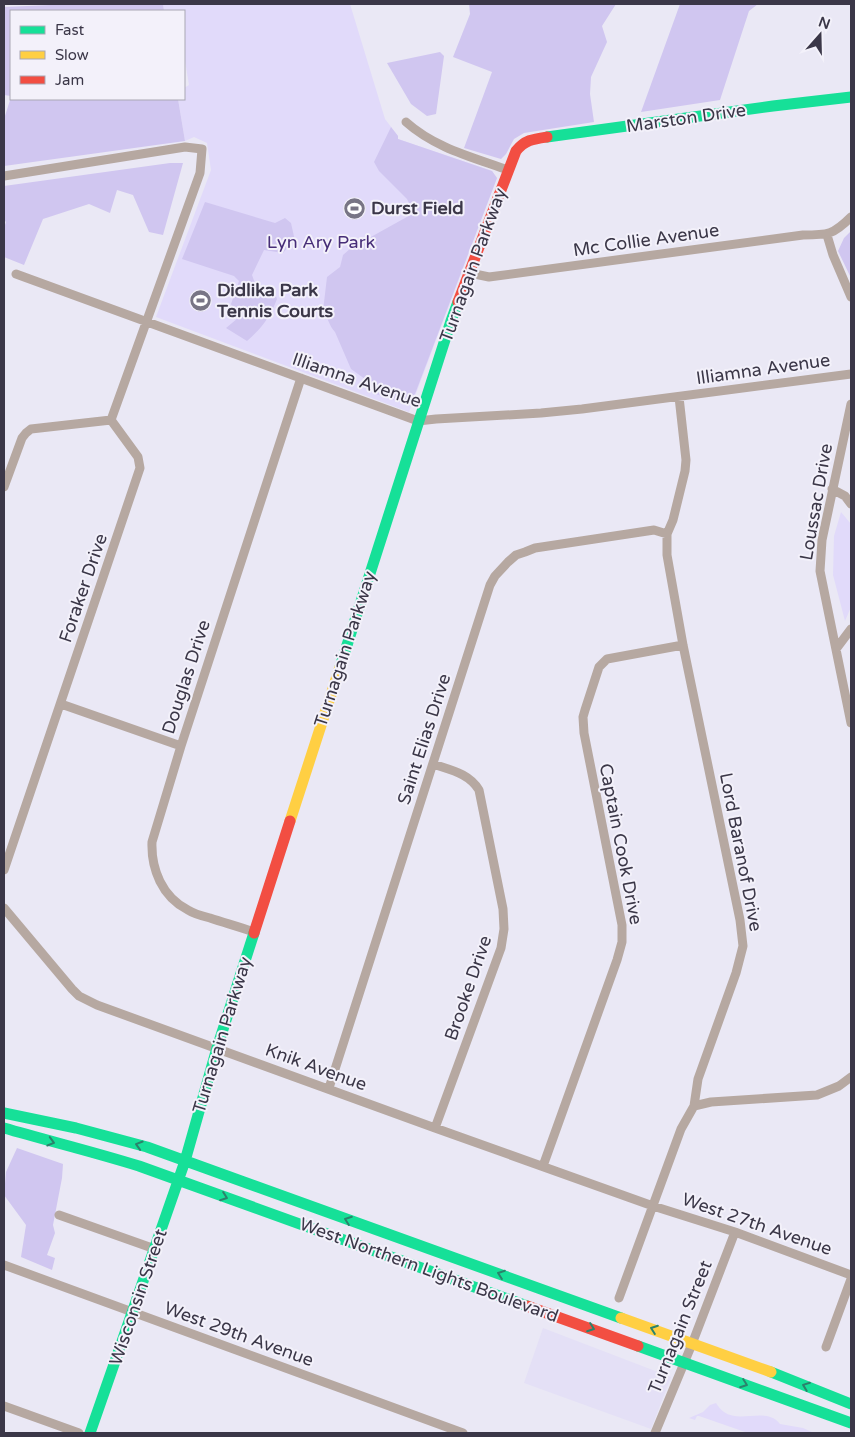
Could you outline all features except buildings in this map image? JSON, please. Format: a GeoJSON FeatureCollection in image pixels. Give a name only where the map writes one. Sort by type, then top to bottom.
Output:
{"type":"FeatureCollection","features":[{"type":"Feature","properties":{"kind":"street","name":"Marston Drive"},"geometry":{"type":"LineString","coordinates":[[522,144],[533,139],[851,97]]}},
{"type":"Feature","properties":{"kind":"street"},"geometry":{"type":"LineString","coordinates":[[406,122],[430,140],[508,170]]}},
{"type":"Feature","properties":{"kind":"street","name":"Turnagain Parkway"},"geometry":{"type":"LineString","coordinates":[[185,1161],[217,1048],[451,321],[508,170],[516,151],[522,144]]}},
{"type":"Feature","properties":{"kind":"street"},"geometry":{"type":"LineString","coordinates":[[4,176],[184,147],[202,149],[200,173],[111,420],[31,429],[22,438],[4,487]]}},
{"type":"Feature","properties":{"kind":"street"},"geometry":{"type":"LineString","coordinates":[[851,217],[840,228],[827,235],[833,255],[851,297]]}},
{"type":"Feature","properties":{"kind":"street","name":"Mc Collie Avenue"},"geometry":{"type":"LineString","coordinates":[[470,273],[489,277],[803,235],[827,235]]}},
{"type":"Feature","properties":{"kind":"street","name":"Illiamna Avenue"},"geometry":{"type":"LineString","coordinates":[[16,274],[418,421],[558,412],[851,374]]}},
{"type":"Feature","properties":{"kind":"street","name":"Douglas Drive"},"geometry":{"type":"LineString","coordinates":[[254,932],[190,912],[182,907],[166,892],[155,873],[151,852],[152,842],[181,746],[301,378]]}},
{"type":"Feature","properties":{"kind":"street","name":"Lord Baranof Drive"},"geometry":{"type":"LineString","coordinates":[[619,1298],[680,1129],[694,1106],[698,1079],[736,973],[743,946],[740,920],[683,645],[667,555],[667,534],[673,520],[686,460],[679,397]]}},
{"type":"Feature","properties":{"kind":"street","name":"Loussac Drive"},"geometry":{"type":"LineString","coordinates":[[851,404],[822,540],[820,571],[851,723]]}},
{"type":"Feature","properties":{"kind":"street","name":"Foraker Drive"},"geometry":{"type":"LineString","coordinates":[[4,870],[140,468],[138,457],[111,420]]}},
{"type":"Feature","properties":{"kind":"street"},"geometry":{"type":"LineString","coordinates":[[832,489],[845,496],[851,504]]}},
{"type":"Feature","properties":{"kind":"street","name":"Saint Elias Drive"},"geometry":{"type":"LineString","coordinates":[[329,1088],[490,585],[495,576],[516,555],[536,548],[654,530],[667,534]]}},
{"type":"Feature","properties":{"kind":"street"},"geometry":{"type":"LineString","coordinates":[[836,649],[851,629]]}},
{"type":"Feature","properties":{"kind":"street","name":"Captain Cook Drive"},"geometry":{"type":"LineString","coordinates":[[543,1166],[622,942],[622,925],[584,733],[583,717],[599,667],[607,659],[683,645]]}},
{"type":"Feature","properties":{"kind":"street"},"geometry":{"type":"LineString","coordinates":[[61,704],[181,746]]}},
{"type":"Feature","properties":{"kind":"street","name":"Brooke Drive"},"geometry":{"type":"LineString","coordinates":[[433,764],[464,775],[475,783],[479,790],[502,909],[504,929],[501,948],[435,1128]]}},
{"type":"Feature","properties":{"kind":"street","name":"Knik Avenue"},"geometry":{"type":"LineString","coordinates":[[4,908],[79,996],[97,1005],[653,1206]]}},
{"type":"Feature","properties":{"kind":"street"},"geometry":{"type":"LineString","coordinates":[[694,1106],[711,1102],[817,1095],[839,1086],[851,1078]]}},
{"type":"Feature","properties":{"kind":"street","name":"West Northern Lights Boulevard"},"geometry":{"type":"LineString","coordinates":[[4,1113],[42,1119],[140,1145],[692,1344],[851,1404]]}},
{"type":"Feature","properties":{"kind":"street","name":"West Northern Lights Boulevard"},"geometry":{"type":"LineString","coordinates":[[4,1128],[139,1166],[851,1423]]}},
{"type":"Feature","properties":{"kind":"street","name":"Wisconsin Street"},"geometry":{"type":"LineString","coordinates":[[90,1433],[185,1161]]}},
{"type":"Feature","properties":{"kind":"street","name":"West 27th Avenue"},"geometry":{"type":"LineString","coordinates":[[653,1206],[735,1232],[851,1275]]}},
{"type":"Feature","properties":{"kind":"street"},"geometry":{"type":"LineString","coordinates":[[59,1215],[155,1248]]}},
{"type":"Feature","properties":{"kind":"street","name":"Turnagain Street"},"geometry":{"type":"LineString","coordinates":[[655,1433],[685,1362],[735,1232]]}},
{"type":"Feature","properties":{"kind":"street","name":"West 29th Avenue"},"geometry":{"type":"LineString","coordinates":[[4,1265],[463,1433]]}},
{"type":"Feature","properties":{"kind":"street"},"geometry":{"type":"LineString","coordinates":[[826,1347],[851,1279]]}},
{"type":"Feature","properties":{"kind":"street"},"geometry":{"type":"LineString","coordinates":[[4,1406],[80,1433]]}},
{"type":"Feature","properties":{"kind":"shaded area"},"geometry":{"type":"Polygon","coordinates":[[[163,4],[164,10],[10,10],[10,96],[4,95],[4,7],[163,4]]]}},
{"type":"Feature","properties":{"kind":"shaded area"},"geometry":{"type":"Polygon","coordinates":[[[469,4],[616,4],[602,26],[607,42],[591,77],[590,94],[594,122],[524,133],[514,139],[501,159],[464,148],[492,72],[453,57],[470,14],[469,4]]]}},
{"type":"Feature","properties":{"kind":"shaded area"},"geometry":{"type":"Polygon","coordinates":[[[680,4],[758,4],[749,11],[720,100],[641,112],[680,4]]]}},
{"type":"Feature","properties":{"kind":"shaded area"},"geometry":{"type":"Polygon","coordinates":[[[440,52],[444,56],[436,114],[427,116],[411,104],[387,63],[440,52]]]}},
{"type":"Feature","properties":{"kind":"shaded area"},"geometry":{"type":"Polygon","coordinates":[[[10,100],[178,100],[185,141],[4,166],[4,119],[10,100]]]}},
{"type":"Feature","properties":{"kind":"shaded area"},"geometry":{"type":"Polygon","coordinates":[[[391,127],[398,136],[398,139],[492,171],[497,178],[415,394],[399,402],[376,394],[365,379],[351,369],[335,332],[323,311],[327,277],[340,267],[343,255],[351,248],[414,213],[407,199],[379,171],[374,162],[391,127]]]}},
{"type":"Feature","properties":{"kind":"shaded area"},"geometry":{"type":"Polygon","coordinates":[[[170,163],[183,163],[163,235],[149,232],[133,195],[117,190],[110,213],[89,204],[43,219],[24,265],[4,257],[4,228],[6,222],[4,220],[4,186],[170,163]]]}},
{"type":"Feature","properties":{"kind":"shaded area"},"geometry":{"type":"Polygon","coordinates":[[[205,202],[275,223],[285,218],[291,223],[295,241],[283,253],[264,250],[252,275],[256,286],[275,294],[277,299],[265,322],[247,341],[226,328],[238,318],[231,304],[239,281],[234,276],[182,259],[205,202]]]}},
{"type":"Feature","properties":{"kind":"shaded area"},"geometry":{"type":"Polygon","coordinates":[[[851,231],[851,278],[838,251],[844,238],[851,231]]]}},
{"type":"Feature","properties":{"kind":"shaded area"},"geometry":{"type":"Polygon","coordinates":[[[17,1148],[63,1164],[53,1225],[55,1233],[47,1255],[55,1258],[52,1270],[21,1257],[26,1225],[4,1195],[6,1172],[17,1148]]]}},
{"type":"Feature","properties":{"kind":"shaded area"},"geometry":{"type":"Polygon","coordinates":[[[543,1328],[671,1377],[651,1429],[524,1383],[543,1328]]]}},
{"type":"Feature","properties":{"kind":"green space","name":"Lyn Ary Park"},"geometry":{"type":"Polygon","coordinates":[[[163,4],[350,4],[385,119],[398,136],[398,139],[492,171],[497,178],[409,412],[156,317],[211,170],[207,143],[194,137],[185,141],[178,100],[185,100],[185,87],[189,85],[185,61],[185,10],[164,10],[163,4]]]}},
{"type":"Feature","properties":{"kind":"green space"},"geometry":{"type":"Polygon","coordinates":[[[841,512],[851,524],[851,607],[845,621],[833,575],[834,536],[841,512]]]}},
{"type":"Feature","properties":{"kind":"green space"},"geometry":{"type":"Polygon","coordinates":[[[716,1403],[723,1411],[731,1415],[768,1416],[780,1424],[803,1428],[814,1433],[748,1433],[699,1416],[695,1420],[689,1418],[703,1412],[710,1405],[716,1403]]]}},
{"type":"Feature","properties":{"kind":"traffic: fast"},"geometry":{"type":"LineString","coordinates":[[547,137],[851,97]]}},
{"type":"Feature","properties":{"kind":"traffic: fast"},"geometry":{"type":"LineString","coordinates":[[340,667],[458,302]]}},
{"type":"Feature","properties":{"kind":"traffic: fast"},"geometry":{"type":"LineString","coordinates":[[90,1433],[185,1161],[217,1048],[254,933]]}},
{"type":"Feature","properties":{"kind":"traffic: fast"},"geometry":{"type":"LineString","coordinates":[[4,1113],[76,1128],[147,1147],[621,1318]]}},
{"type":"Feature","properties":{"kind":"traffic: fast"},"geometry":{"type":"LineString","coordinates":[[4,1128],[139,1166],[527,1306]]}},
{"type":"Feature","properties":{"kind":"traffic: fast"},"geometry":{"type":"LineString","coordinates":[[638,1346],[851,1423]]}},
{"type":"Feature","properties":{"kind":"traffic: fast"},"geometry":{"type":"LineString","coordinates":[[771,1372],[851,1404]]}},
{"type":"Feature","properties":{"kind":"traffic: slow"},"geometry":{"type":"LineString","coordinates":[[290,821],[340,667]]}},
{"type":"Feature","properties":{"kind":"traffic: slow"},"geometry":{"type":"LineString","coordinates":[[621,1318],[771,1372]]}},
{"type":"Feature","properties":{"kind":"traffic: jam"},"geometry":{"type":"LineString","coordinates":[[458,302],[516,151],[523,144],[538,138],[547,137]]}},
{"type":"Feature","properties":{"kind":"traffic: jam"},"geometry":{"type":"LineString","coordinates":[[254,933],[290,821]]}},
{"type":"Feature","properties":{"kind":"traffic: jam"},"geometry":{"type":"LineString","coordinates":[[527,1306],[638,1346]]}},
{"type":"Feature","properties":{"kind":"place","name":"Durst Field"},"geometry":{"type":"Point","coordinates":[355,208]}},
{"type":"Feature","properties":{"kind":"place","name":"Didlika Park Tennis Courts"},"geometry":{"type":"Point","coordinates":[201,300]}}]}
